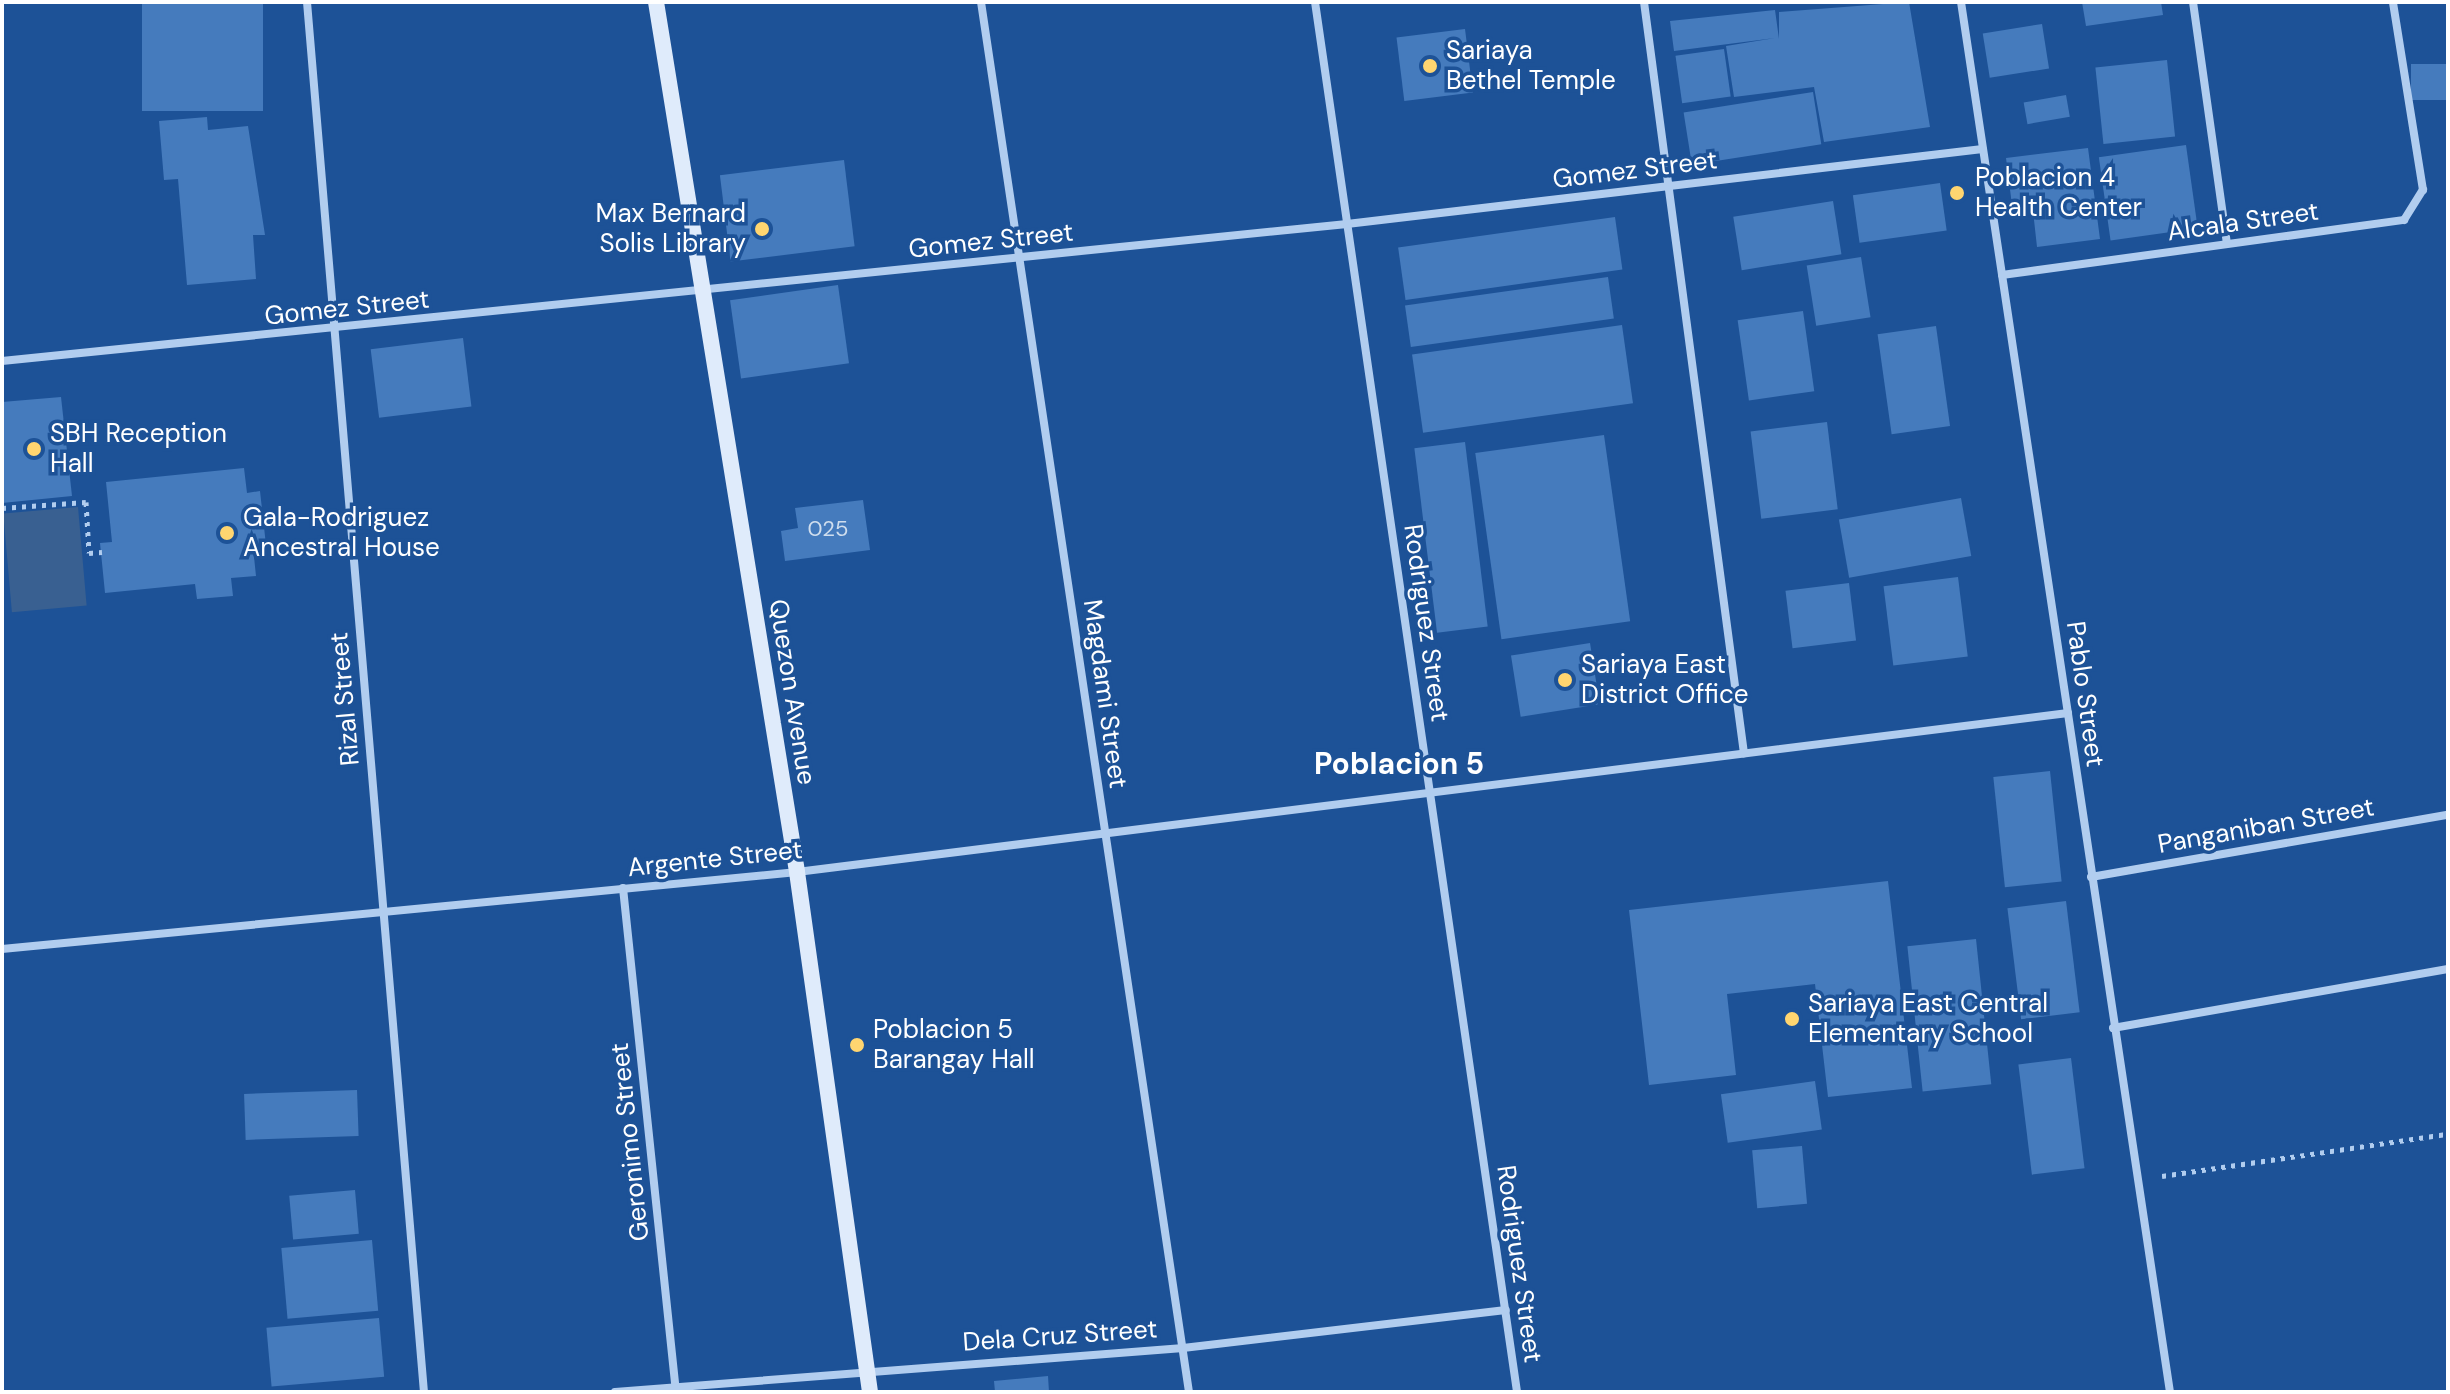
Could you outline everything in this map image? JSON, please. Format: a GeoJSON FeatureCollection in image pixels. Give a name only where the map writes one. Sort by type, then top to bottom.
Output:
{"type":"FeatureCollection","features":[{"type":"Feature","properties":{"kind":"street","name":"Rizal Street"},"geometry":{"type":"LineString","coordinates":[[307,2],[424,1392]]}},
{"type":"Feature","properties":{"kind":"street","name":"Quezon Avenue"},"geometry":{"type":"LineString","coordinates":[[656,2],[797,872],[870,1392]]}},
{"type":"Feature","properties":{"kind":"street","name":"Magdami Street"},"geometry":{"type":"LineString","coordinates":[[981,2],[1189,1392]]}},
{"type":"Feature","properties":{"kind":"street","name":"Rodriguez Street"},"geometry":{"type":"LineString","coordinates":[[1315,2],[1517,1392]]}},
{"type":"Feature","properties":{"kind":"street"},"geometry":{"type":"LineString","coordinates":[[1644,2],[1744,753]]}},
{"type":"Feature","properties":{"kind":"street","name":"Pablo Street"},"geometry":{"type":"LineString","coordinates":[[1961,2],[2170,1392]]}},
{"type":"Feature","properties":{"kind":"street"},"geometry":{"type":"LineString","coordinates":[[2193,2],[2227,243]]}},
{"type":"Feature","properties":{"kind":"street","name":"Alcala Street"},"geometry":{"type":"LineString","coordinates":[[2002,275],[2404,220],[2423,190],[2393,2]]}},
{"type":"Feature","properties":{"kind":"street","name":"Gomez Street"},"geometry":{"type":"LineString","coordinates":[[2,361],[335,330],[1347,224],[1983,149]]}},
{"type":"Feature","properties":{"kind":"street","name":"Argente Street"},"geometry":{"type":"LineString","coordinates":[[2,949],[797,872],[1431,789],[2068,713]]}},
{"type":"Feature","properties":{"kind":"street","name":"Panganiban Street"},"geometry":{"type":"LineString","coordinates":[[2091,877],[2448,815]]}},
{"type":"Feature","properties":{"kind":"street","name":"Geronimo Street"},"geometry":{"type":"LineString","coordinates":[[623,888],[675,1389]]}},
{"type":"Feature","properties":{"kind":"street"},"geometry":{"type":"LineString","coordinates":[[2113,1028],[2448,969]]}},
{"type":"Feature","properties":{"kind":"street","name":"Dela Cruz Street"},"geometry":{"type":"LineString","coordinates":[[615,1392],[675,1389],[867,1369],[1183,1348],[1506,1310]]}},
{"type":"Feature","properties":{"kind":"path"},"geometry":{"type":"LineString","coordinates":[[2,508],[86,502],[89,553],[102,552]]}},
{"type":"Feature","properties":{"kind":"path"},"geometry":{"type":"LineString","coordinates":[[2137,1180],[2448,1134]]}},
{"type":"Feature","properties":{"kind":"water"},"geometry":{"type":"Polygon","coordinates":[[[78,507],[87,606],[12,612],[3,514],[78,507]]]}},
{"type":"Feature","properties":{"kind":"building"},"geometry":{"type":"Polygon","coordinates":[[[142,2],[263,2],[263,111],[142,111],[142,2]]]}},
{"type":"Feature","properties":{"kind":"building"},"geometry":{"type":"Polygon","coordinates":[[[1909,2],[1930,127],[1824,142],[1814,87],[1734,97],[1726,46],[1775,38],[1674,51],[1670,21],[1775,10],[1779,39],[1779,12],[1909,2]]]}},
{"type":"Feature","properties":{"kind":"building"},"geometry":{"type":"Polygon","coordinates":[[[2082,2],[2161,2],[2163,15],[2086,26],[2082,2]]]}},
{"type":"Feature","properties":{"kind":"building"},"geometry":{"type":"Polygon","coordinates":[[[2042,24],[2049,68],[1990,78],[1983,33],[2042,24]]]}},
{"type":"Feature","properties":{"kind":"building"},"geometry":{"type":"Polygon","coordinates":[[[1465,29],[1473,93],[1404,101],[1397,37],[1465,29]]]}},
{"type":"Feature","properties":{"kind":"building"},"geometry":{"type":"Polygon","coordinates":[[[1724,49],[1731,97],[1682,103],[1675,56],[1724,49]]]}},
{"type":"Feature","properties":{"kind":"building"},"geometry":{"type":"Polygon","coordinates":[[[2167,60],[2175,137],[2103,144],[2095,68],[2167,60]]]}},
{"type":"Feature","properties":{"kind":"building"},"geometry":{"type":"Polygon","coordinates":[[[2411,64],[2448,64],[2448,100],[2411,100],[2411,64]]]}},
{"type":"Feature","properties":{"kind":"building"},"geometry":{"type":"Polygon","coordinates":[[[1813,92],[1821,144],[1692,165],[1684,112],[1813,92]]]}},
{"type":"Feature","properties":{"kind":"building"},"geometry":{"type":"Polygon","coordinates":[[[2066,95],[2070,117],[2027,124],[2024,102],[2066,95]]]}},
{"type":"Feature","properties":{"kind":"building"},"geometry":{"type":"Polygon","coordinates":[[[207,117],[208,130],[248,126],[265,235],[253,235],[256,279],[187,285],[178,179],[164,180],[159,121],[207,117]]]}},
{"type":"Feature","properties":{"kind":"building"},"geometry":{"type":"Polygon","coordinates":[[[2186,145],[2198,228],[2111,240],[2099,157],[2186,145]]]}},
{"type":"Feature","properties":{"kind":"building"},"geometry":{"type":"Polygon","coordinates":[[[2088,148],[2100,239],[2037,247],[2033,211],[2013,213],[2006,158],[2088,148]]]}},
{"type":"Feature","properties":{"kind":"building"},"geometry":{"type":"Polygon","coordinates":[[[844,160],[855,246],[731,262],[720,175],[844,160]]]}},
{"type":"Feature","properties":{"kind":"building"},"geometry":{"type":"Polygon","coordinates":[[[1940,183],[1947,231],[1860,243],[1853,195],[1940,183]]]}},
{"type":"Feature","properties":{"kind":"building"},"geometry":{"type":"Polygon","coordinates":[[[1833,201],[1841,254],[1742,270],[1733,217],[1833,201]]]}},
{"type":"Feature","properties":{"kind":"building"},"geometry":{"type":"Polygon","coordinates":[[[1615,217],[1622,269],[1406,300],[1398,247],[1615,217]]]}},
{"type":"Feature","properties":{"kind":"building"},"geometry":{"type":"Polygon","coordinates":[[[1861,257],[1871,317],[1816,326],[1807,266],[1861,257]]]}},
{"type":"Feature","properties":{"kind":"building"},"geometry":{"type":"Polygon","coordinates":[[[1608,277],[1614,319],[1411,347],[1405,306],[1608,277]]]}},
{"type":"Feature","properties":{"kind":"building"},"geometry":{"type":"Polygon","coordinates":[[[838,285],[849,363],[741,378],[730,300],[838,285]]]}},
{"type":"Feature","properties":{"kind":"building"},"geometry":{"type":"Polygon","coordinates":[[[1803,311],[1814,391],[1749,400],[1738,320],[1803,311]]]}},
{"type":"Feature","properties":{"kind":"building"},"geometry":{"type":"Polygon","coordinates":[[[1622,325],[1633,403],[1423,433],[1412,355],[1622,325]]]}},
{"type":"Feature","properties":{"kind":"building"},"geometry":{"type":"Polygon","coordinates":[[[1936,326],[1950,426],[1892,434],[1878,334],[1936,326]]]}},
{"type":"Feature","properties":{"kind":"building"},"geometry":{"type":"Polygon","coordinates":[[[463,338],[471,406],[379,418],[371,349],[463,338]]]}},
{"type":"Feature","properties":{"kind":"building","name":"SBH Reception Hall"},"geometry":{"type":"Polygon","coordinates":[[[61,397],[72,496],[2,503],[2,402],[61,397]]]}},
{"type":"Feature","properties":{"kind":"building"},"geometry":{"type":"Polygon","coordinates":[[[1827,422],[1838,509],[1761,519],[1751,431],[1827,422]]]}},
{"type":"Feature","properties":{"kind":"building"},"geometry":{"type":"Polygon","coordinates":[[[1604,435],[1630,621],[1501,639],[1475,453],[1604,435]]]}},
{"type":"Feature","properties":{"kind":"building"},"geometry":{"type":"Polygon","coordinates":[[[1465,442],[1488,627],[1437,633],[1414,448],[1465,442]]]}},
{"type":"Feature","properties":{"kind":"building"},"geometry":{"type":"Polygon","coordinates":[[[244,468],[247,493],[260,491],[266,545],[253,547],[256,576],[231,578],[233,596],[197,599],[195,584],[105,593],[100,543],[112,542],[106,482],[244,468]]]}},
{"type":"Feature","properties":{"kind":"building"},"geometry":{"type":"Polygon","coordinates":[[[1961,498],[1971,556],[1849,578],[1839,520],[1961,498]]]}},
{"type":"Feature","properties":{"kind":"building"},"geometry":{"type":"Polygon","coordinates":[[[863,500],[870,550],[785,561],[781,531],[798,528],[795,508],[863,500]]]}},
{"type":"Feature","properties":{"kind":"building"},"geometry":{"type":"Polygon","coordinates":[[[1958,577],[1968,656],[1893,666],[1884,586],[1958,577]]]}},
{"type":"Feature","properties":{"kind":"building"},"geometry":{"type":"Polygon","coordinates":[[[1849,583],[1856,641],[1793,648],[1785,591],[1849,583]]]}},
{"type":"Feature","properties":{"kind":"building"},"geometry":{"type":"Polygon","coordinates":[[[1590,643],[1600,704],[1521,717],[1511,656],[1590,643]]]}},
{"type":"Feature","properties":{"kind":"building"},"geometry":{"type":"Polygon","coordinates":[[[2050,771],[2062,881],[2005,887],[1993,777],[2050,771]]]}},
{"type":"Feature","properties":{"kind":"building"},"geometry":{"type":"Polygon","coordinates":[[[1888,881],[1912,1088],[1828,1097],[1815,984],[1727,994],[1736,1075],[1649,1085],[1629,910],[1888,881]]]}},
{"type":"Feature","properties":{"kind":"building"},"geometry":{"type":"Polygon","coordinates":[[[2066,901],[2080,1012],[2021,1019],[2007,908],[2066,901]]]}},
{"type":"Feature","properties":{"kind":"building"},"geometry":{"type":"Polygon","coordinates":[[[1976,939],[1991,1084],[1923,1091],[1907,946],[1976,939]]]}},
{"type":"Feature","properties":{"kind":"building"},"geometry":{"type":"Polygon","coordinates":[[[2071,1058],[2085,1168],[2032,1175],[2018,1064],[2071,1058]]]}},
{"type":"Feature","properties":{"kind":"building"},"geometry":{"type":"Polygon","coordinates":[[[1815,1081],[1822,1130],[1728,1143],[1721,1094],[1815,1081]]]}},
{"type":"Feature","properties":{"kind":"building"},"geometry":{"type":"Polygon","coordinates":[[[357,1090],[359,1136],[246,1140],[244,1094],[357,1090]]]}},
{"type":"Feature","properties":{"kind":"building"},"geometry":{"type":"Polygon","coordinates":[[[1802,1146],[1807,1204],[1757,1208],[1752,1150],[1802,1146]]]}},
{"type":"Feature","properties":{"kind":"building"},"geometry":{"type":"Polygon","coordinates":[[[355,1190],[359,1234],[293,1240],[289,1196],[355,1190]]]}},
{"type":"Feature","properties":{"kind":"building"},"geometry":{"type":"Polygon","coordinates":[[[372,1240],[378,1311],[288,1319],[281,1248],[372,1240]]]}},
{"type":"Feature","properties":{"kind":"building"},"geometry":{"type":"Polygon","coordinates":[[[379,1318],[384,1377],[272,1387],[266,1328],[379,1318]]]}},
{"type":"Feature","properties":{"kind":"building"},"geometry":{"type":"Polygon","coordinates":[[[1048,1376],[1049,1392],[995,1392],[994,1381],[1048,1376]]]}},
{"type":"Feature","properties":{"kind":"place","name":"Sariaya Bethel Temple"},"geometry":{"type":"Point","coordinates":[1430,66]}},
{"type":"Feature","properties":{"kind":"place","name":"Poblacion 4 Health Center"},"geometry":{"type":"Point","coordinates":[1957,193]}},
{"type":"Feature","properties":{"kind":"place","name":"Max Bernard Solis Library"},"geometry":{"type":"Point","coordinates":[762,229]}},
{"type":"Feature","properties":{"kind":"place","name":"SBH Reception Hall"},"geometry":{"type":"Point","coordinates":[34,449]}},
{"type":"Feature","properties":{"kind":"place","name":"Gala-Rodriguez Ancestral House"},"geometry":{"type":"Point","coordinates":[227,533]}},
{"type":"Feature","properties":{"kind":"place","name":"Sariaya East District Office"},"geometry":{"type":"Point","coordinates":[1565,680]}},
{"type":"Feature","properties":{"kind":"place","name":"Sariaya East Central Elementary School"},"geometry":{"type":"Point","coordinates":[1792,1019]}},
{"type":"Feature","properties":{"kind":"place","name":"Poblacion 5 Barangay Hall"},"geometry":{"type":"Point","coordinates":[857,1045]}},
{"type":"Feature","properties":{"kind":"district","name":"Poblacion 5"},"geometry":{"type":"Point","coordinates":[1399,764]}}]}
